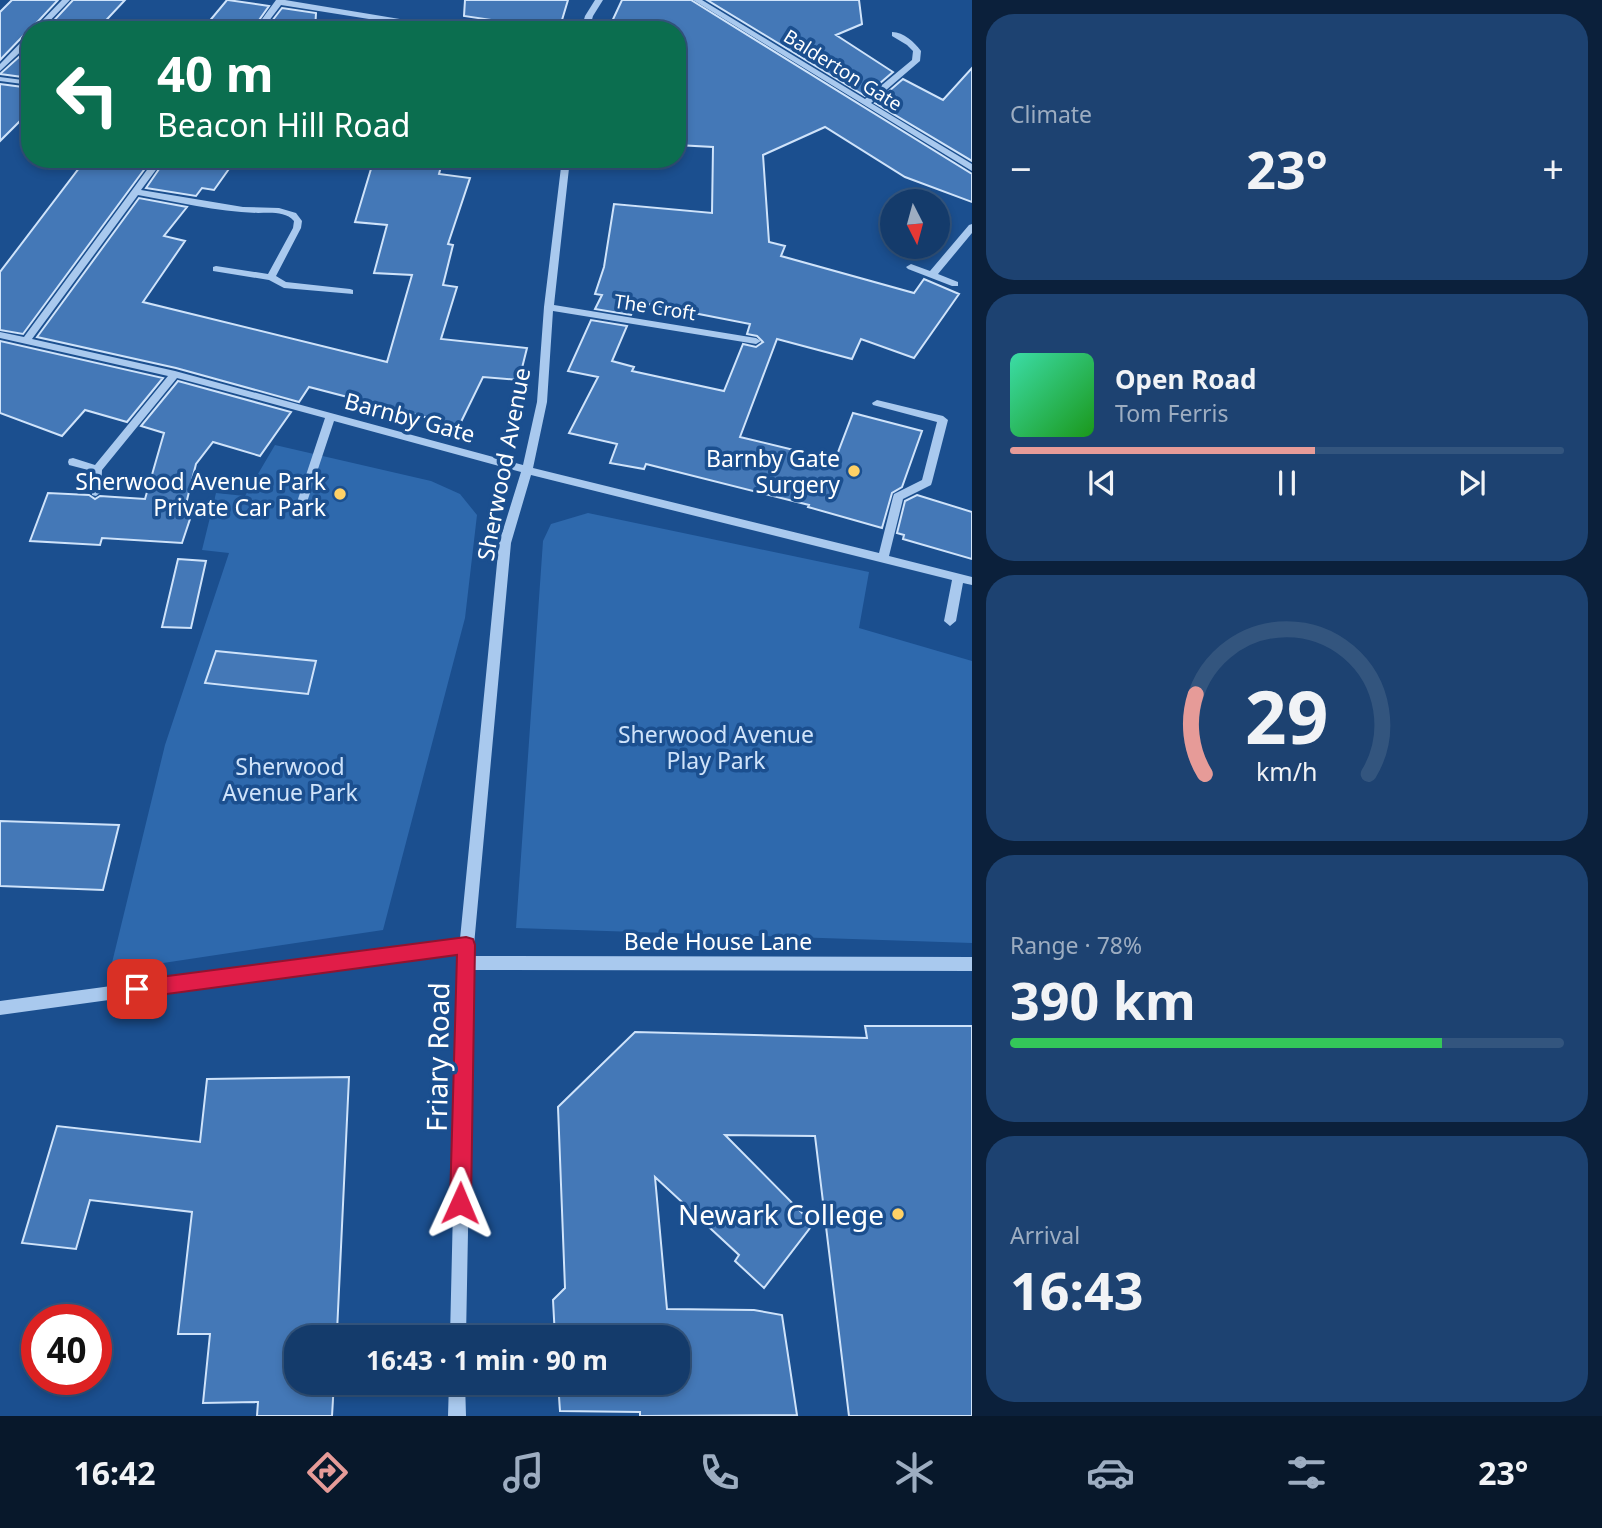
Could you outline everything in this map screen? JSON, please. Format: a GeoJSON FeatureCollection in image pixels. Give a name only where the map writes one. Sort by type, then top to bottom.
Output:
{"type":"FeatureCollection","features":[{"type":"Feature","properties":{"kind":"street"},"geometry":{"type":"LineString","coordinates":[[46,21],[66,0]]}},
{"type":"Feature","properties":{"kind":"street"},"geometry":{"type":"LineString","coordinates":[[588,21],[596,0]]}},
{"type":"Feature","properties":{"kind":"street","name":"Balderton Gate"},"geometry":{"type":"LineString","coordinates":[[697,0],[972,168]]}},
{"type":"Feature","properties":{"kind":"street"},"geometry":{"type":"LineString","coordinates":[[265,21],[280,1],[400,21]]}},
{"type":"Feature","properties":{"kind":"street"},"geometry":{"type":"LineString","coordinates":[[866,103],[916,61],[917,51],[895,34]]}},
{"type":"Feature","properties":{"kind":"street"},"geometry":{"type":"LineString","coordinates":[[0,69],[21,47]]}},
{"type":"Feature","properties":{"kind":"street"},"geometry":{"type":"LineString","coordinates":[[0,79],[21,82]]}},
{"type":"Feature","properties":{"kind":"street"},"geometry":{"type":"LineString","coordinates":[[25,342],[153,168]]}},
{"type":"Feature","properties":{"kind":"street","name":"Sherwood Avenue"},"geometry":{"type":"LineString","coordinates":[[466,945],[505,543],[527,470],[542,402],[549,307],[565,168]]}},
{"type":"Feature","properties":{"kind":"street"},"geometry":{"type":"LineString","coordinates":[[139,188],[243,210],[279,211],[293,215],[299,221],[297,228],[271,277]]}},
{"type":"Feature","properties":{"kind":"street"},"geometry":{"type":"LineString","coordinates":[[932,275],[972,228]]}},
{"type":"Feature","properties":{"kind":"street"},"geometry":{"type":"LineString","coordinates":[[911,267],[955,284]]}},
{"type":"Feature","properties":{"kind":"street"},"geometry":{"type":"LineString","coordinates":[[216,269],[271,277],[284,285],[349,292]]}},
{"type":"Feature","properties":{"kind":"street","name":"The Croft"},"geometry":{"type":"LineString","coordinates":[[549,307],[756,341]]}},
{"type":"Feature","properties":{"kind":"street","name":"Barnby Gate"},"geometry":{"type":"LineString","coordinates":[[0,335],[175,374],[527,470],[972,581]]}},
{"type":"Feature","properties":{"kind":"street"},"geometry":{"type":"LineString","coordinates":[[96,492],[97,469],[175,374]]}},
{"type":"Feature","properties":{"kind":"street"},"geometry":{"type":"LineString","coordinates":[[877,403],[943,420],[928,482],[898,497],[883,559]]}},
{"type":"Feature","properties":{"kind":"street"},"geometry":{"type":"LineString","coordinates":[[300,508],[330,418]]}},
{"type":"Feature","properties":{"kind":"street"},"geometry":{"type":"LineString","coordinates":[[72,462],[97,469]]}},
{"type":"Feature","properties":{"kind":"street"},"geometry":{"type":"LineString","coordinates":[[950,621],[958,578]]}},
{"type":"Feature","properties":{"kind":"street"},"geometry":{"type":"LineString","coordinates":[[0,1007],[466,945]]}},
{"type":"Feature","properties":{"kind":"street","name":"Friary Road"},"geometry":{"type":"LineString","coordinates":[[458,1325],[466,945]]}},
{"type":"Feature","properties":{"kind":"street","name":"Bede House Lane"},"geometry":{"type":"LineString","coordinates":[[465,963],[972,964]]}},
{"type":"Feature","properties":{"kind":"street"},"geometry":{"type":"LineString","coordinates":[[457,1395],[457,1416]]}},
{"type":"Feature","properties":{"kind":"green space","name":"Sherwood Avenue Park"},"geometry":{"type":"Polygon","coordinates":[[[275,445],[431,481],[460,494],[477,515],[465,618],[383,930],[110,971],[165,745],[229,553],[202,550],[216,493],[245,496],[275,445]]]}},
{"type":"Feature","properties":{"kind":"green space","name":"Sherwood Avenue Play Park"},"geometry":{"type":"Polygon","coordinates":[[[588,513],[869,572],[859,628],[972,661],[972,943],[516,928],[543,541],[551,524],[588,513]]]}},
{"type":"Feature","properties":{"kind":"building"},"geometry":{"type":"Polygon","coordinates":[[[12,0],[58,0],[38,21],[21,21],[21,38],[0,60],[0,12],[12,0]]]}},
{"type":"Feature","properties":{"kind":"building"},"geometry":{"type":"Polygon","coordinates":[[[73,0],[125,0],[105,21],[53,21],[73,0]]]}},
{"type":"Feature","properties":{"kind":"building"},"geometry":{"type":"Polygon","coordinates":[[[227,0],[269,6],[258,21],[210,21],[227,0]]]}},
{"type":"Feature","properties":{"kind":"building"},"geometry":{"type":"Polygon","coordinates":[[[465,0],[568,0],[562,21],[498,21],[464,16],[465,0]]]}},
{"type":"Feature","properties":{"kind":"building"},"geometry":{"type":"Polygon","coordinates":[[[622,0],[691,0],[972,174],[972,202],[950,194],[950,189],[937,189],[905,177],[825,127],[763,155],[769,242],[785,246],[781,256],[914,293],[924,279],[959,294],[914,358],[861,339],[852,359],[777,339],[740,437],[835,460],[853,413],[922,431],[902,487],[892,493],[882,528],[808,507],[809,505],[646,464],[644,469],[610,463],[617,444],[569,433],[598,377],[568,371],[591,320],[627,326],[612,361],[634,367],[632,371],[724,391],[743,344],[756,347],[763,342],[757,336],[747,334],[750,324],[637,302],[631,315],[595,309],[602,295],[595,294],[604,267],[614,204],[712,213],[713,147],[686,146],[686,21],[612,21],[622,0]]]}},
{"type":"Feature","properties":{"kind":"building"},"geometry":{"type":"Polygon","coordinates":[[[707,0],[859,0],[862,24],[836,35],[893,72],[865,96],[707,0]]]}},
{"type":"Feature","properties":{"kind":"building"},"geometry":{"type":"Polygon","coordinates":[[[282,8],[316,13],[316,21],[272,21],[282,8]]]}},
{"type":"Feature","properties":{"kind":"building"},"geometry":{"type":"Polygon","coordinates":[[[21,55],[21,77],[0,74],[21,55]]]}},
{"type":"Feature","properties":{"kind":"building"},"geometry":{"type":"Polygon","coordinates":[[[972,68],[972,161],[875,103],[903,79],[943,100],[972,68]]]}},
{"type":"Feature","properties":{"kind":"building"},"geometry":{"type":"Polygon","coordinates":[[[0,84],[21,87],[21,120],[0,141],[0,84]]]}},
{"type":"Feature","properties":{"kind":"building"},"geometry":{"type":"Polygon","coordinates":[[[79,168],[145,168],[23,334],[0,330],[0,272],[79,168]]]}},
{"type":"Feature","properties":{"kind":"building"},"geometry":{"type":"Polygon","coordinates":[[[160,168],[230,168],[214,190],[202,188],[196,196],[146,188],[160,168]]]}},
{"type":"Feature","properties":{"kind":"building"},"geometry":{"type":"Polygon","coordinates":[[[371,168],[441,168],[439,174],[470,178],[448,244],[453,245],[443,285],[457,287],[441,339],[527,348],[519,380],[483,377],[459,426],[309,387],[299,402],[176,368],[37,337],[139,198],[187,207],[164,236],[185,241],[143,302],[387,362],[412,275],[374,273],[387,225],[355,222],[371,168]]]}},
{"type":"Feature","properties":{"kind":"building"},"geometry":{"type":"Polygon","coordinates":[[[0,341],[163,378],[127,422],[85,410],[62,436],[0,413],[0,341]]]}},
{"type":"Feature","properties":{"kind":"building"},"geometry":{"type":"Polygon","coordinates":[[[178,381],[291,412],[260,456],[213,442],[196,464],[184,512],[192,513],[182,543],[102,538],[100,545],[30,541],[48,493],[89,495],[95,499],[100,496],[145,499],[164,433],[141,426],[178,381]]]}},
{"type":"Feature","properties":{"kind":"building"},"geometry":{"type":"Polygon","coordinates":[[[917,495],[972,512],[972,559],[903,539],[904,535],[897,533],[905,501],[917,495]]]}},
{"type":"Feature","properties":{"kind":"building"},"geometry":{"type":"Polygon","coordinates":[[[178,559],[206,561],[191,628],[162,627],[178,559]]]}},
{"type":"Feature","properties":{"kind":"building"},"geometry":{"type":"Polygon","coordinates":[[[216,651],[316,661],[308,694],[205,683],[216,651]]]}},
{"type":"Feature","properties":{"kind":"building"},"geometry":{"type":"Polygon","coordinates":[[[0,821],[119,825],[103,890],[0,886],[0,821]]]}},
{"type":"Feature","properties":{"kind":"building","name":"Newark College"},"geometry":{"type":"Polygon","coordinates":[[[865,1026],[972,1026],[972,1416],[849,1416],[815,1136],[725,1135],[813,1224],[764,1288],[735,1261],[739,1255],[655,1177],[667,1309],[754,1310],[782,1315],[797,1415],[640,1416],[640,1412],[560,1411],[559,1395],[690,1395],[690,1325],[554,1325],[553,1300],[565,1288],[558,1107],[635,1032],[867,1038],[865,1026]]]}},
{"type":"Feature","properties":{"kind":"building"},"geometry":{"type":"Polygon","coordinates":[[[349,1077],[337,1325],[284,1325],[284,1395],[333,1395],[332,1416],[257,1416],[258,1402],[203,1403],[210,1334],[178,1334],[192,1212],[90,1200],[76,1249],[22,1243],[57,1126],[200,1142],[207,1079],[349,1077]]]}},
{"type":"Feature","properties":{"kind":"place","name":"Barnby Gate Surgery"},"geometry":{"type":"Point","coordinates":[854,471]}},
{"type":"Feature","properties":{"kind":"place","name":"Sherwood Avenue Park Private Car Park"},"geometry":{"type":"Point","coordinates":[340,494]}},
{"type":"Feature","properties":{"kind":"place","name":"Newark College"},"geometry":{"type":"Point","coordinates":[898,1214]}},
{"type":"Feature","properties":{"kind":"route"},"geometry":{"type":"LineString","coordinates":[[137,989],[466,945],[460,1203]]}}]}
